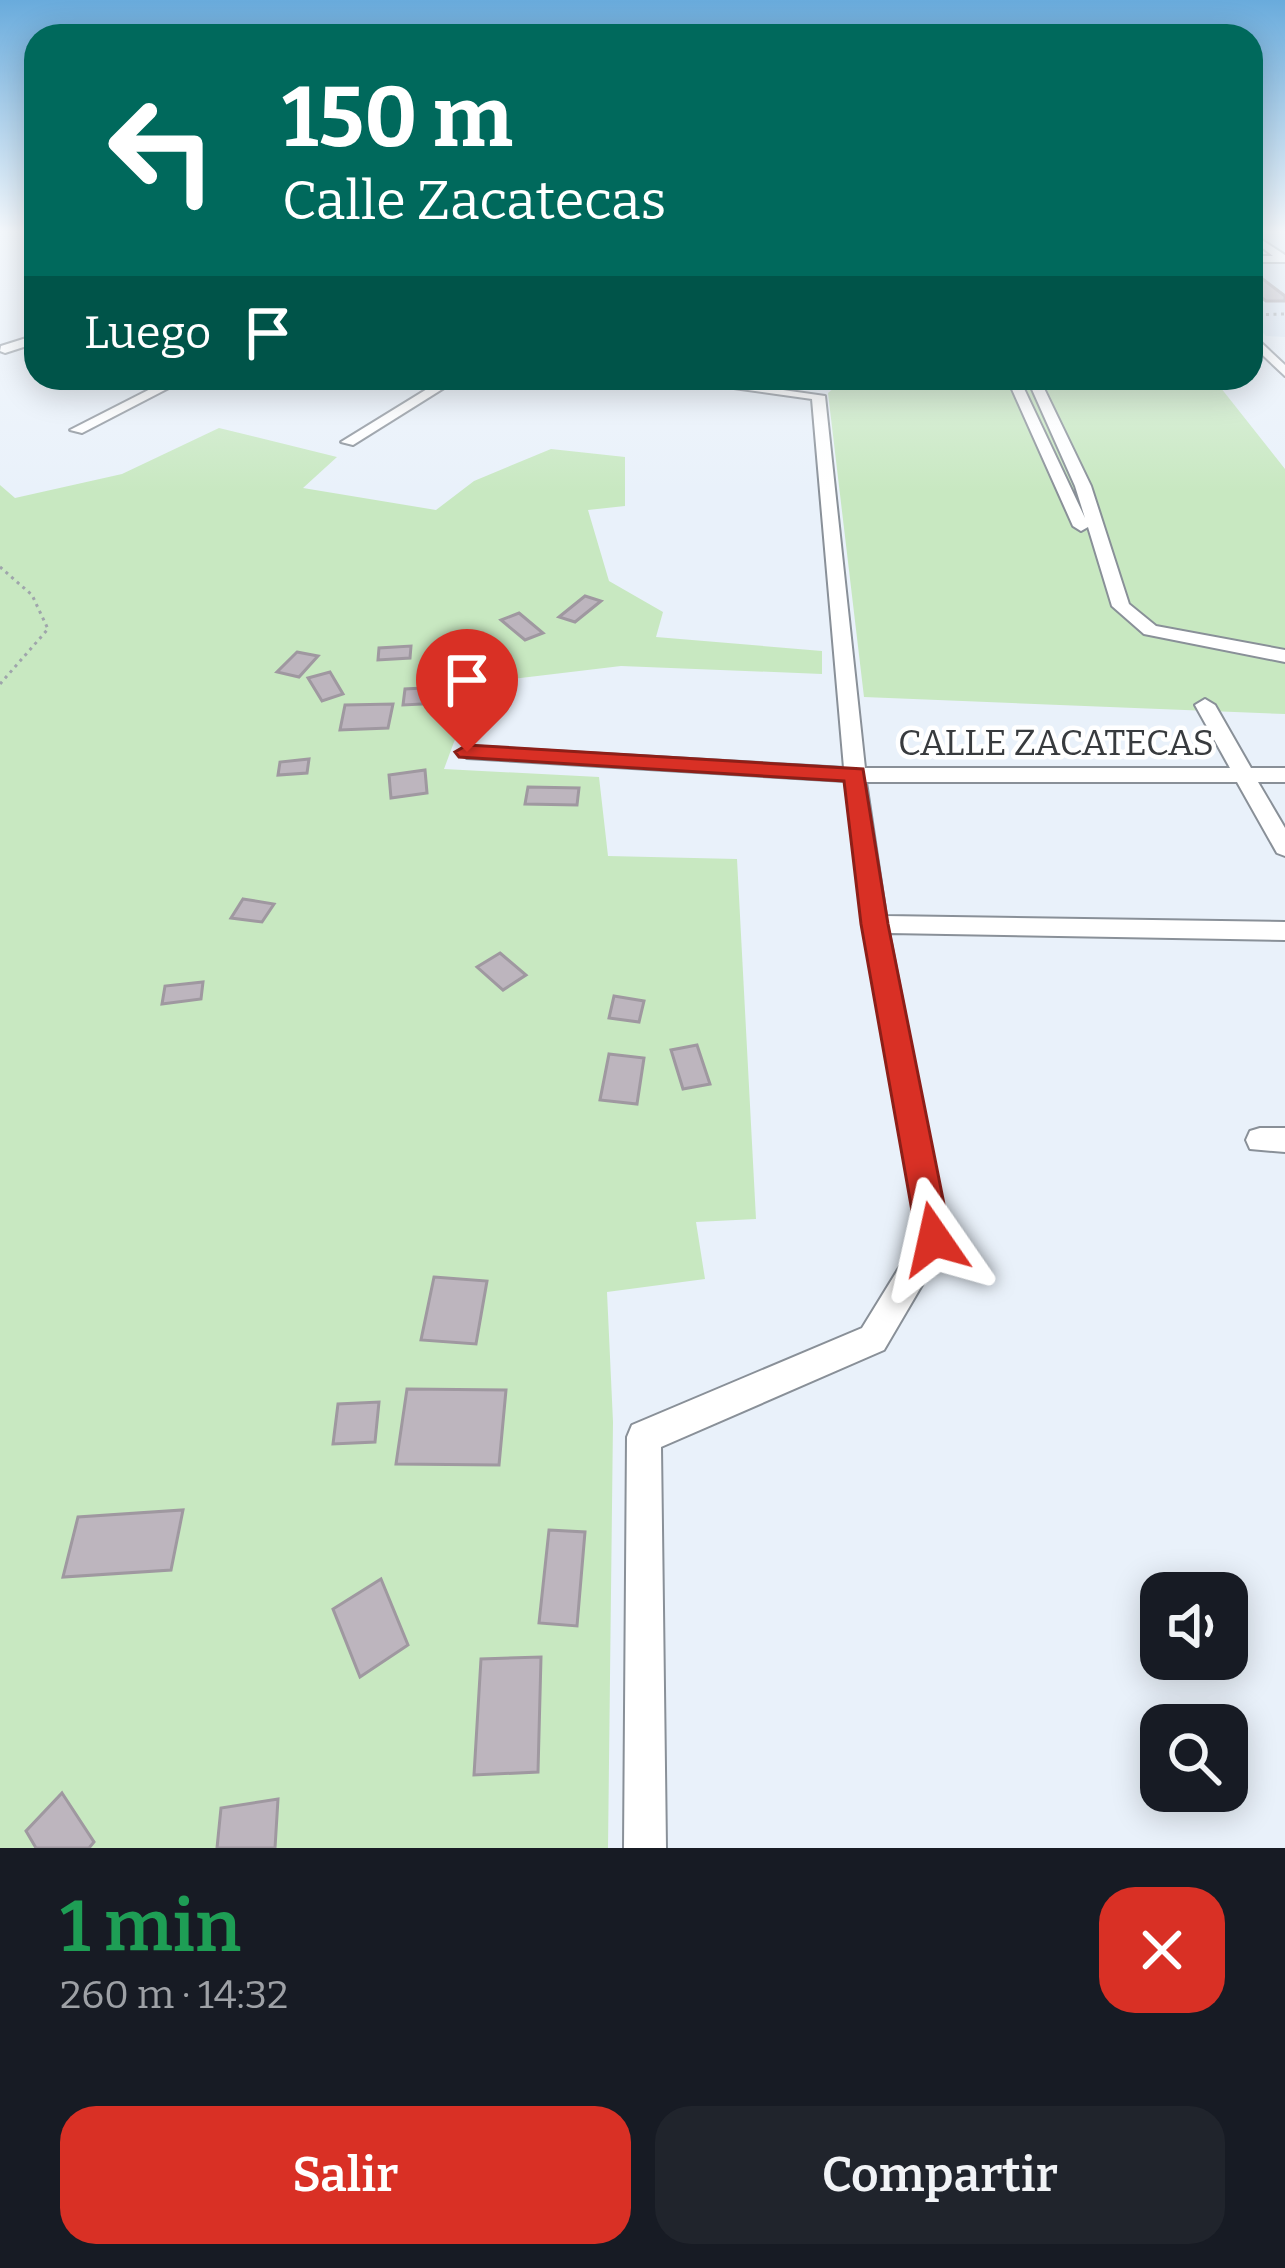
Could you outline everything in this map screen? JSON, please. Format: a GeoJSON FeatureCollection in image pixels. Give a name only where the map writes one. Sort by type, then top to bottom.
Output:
{"type":"FeatureCollection","features":[{"type":"Feature","properties":{"kind":"street"},"geometry":{"type":"LineString","coordinates":[[5,349],[24,343]]}},
{"type":"Feature","properties":{"kind":"street"},"geometry":{"type":"LineString","coordinates":[[1263,349],[1285,372]]}},
{"type":"Feature","properties":{"kind":"street"},"geometry":{"type":"LineString","coordinates":[[77,430],[158,390]]}},
{"type":"Feature","properties":{"kind":"street"},"geometry":{"type":"LineString","coordinates":[[347,442],[434,390]]}},
{"type":"Feature","properties":{"kind":"street"},"geometry":{"type":"LineString","coordinates":[[645,1848],[644,1437],[873,1339],[934,1239],[875,924],[855,775],[818,396],[768,390]]}},
{"type":"Feature","properties":{"kind":"street"},"geometry":{"type":"LineString","coordinates":[[1018,390],[1083,531],[1103,548]]}},
{"type":"Feature","properties":{"kind":"street"},"geometry":{"type":"LineString","coordinates":[[1039,390],[1083,486],[1121,606],[1150,630],[1285,656]]}},
{"type":"Feature","properties":{"kind":"street"},"geometry":{"type":"LineString","coordinates":[[1205,705],[1285,848]]}},
{"type":"Feature","properties":{"kind":"street","name":"CALLE ZACATECAS"},"geometry":{"type":"LineString","coordinates":[[467,752],[855,775],[1285,775]]}},
{"type":"Feature","properties":{"kind":"street"},"geometry":{"type":"LineString","coordinates":[[875,924],[1285,931]]}},
{"type":"Feature","properties":{"kind":"path"},"geometry":{"type":"LineString","coordinates":[[0,567],[32,595],[48,629],[0,684]]}},
{"type":"Feature","properties":{"kind":"shaded area"},"geometry":{"type":"Polygon","coordinates":[[[1263,319],[1285,319],[1285,337],[1266,336],[1263,319]]]}},
{"type":"Feature","properties":{"kind":"green space"},"geometry":{"type":"Polygon","coordinates":[[[1222,390],[1285,469],[1285,714],[864,697],[828,393],[1222,390]]]}},
{"type":"Feature","properties":{"kind":"green space"},"geometry":{"type":"Polygon","coordinates":[[[219,428],[337,457],[303,488],[436,510],[474,481],[551,449],[625,457],[625,506],[588,510],[609,581],[663,612],[656,637],[822,651],[822,674],[621,666],[487,682],[444,769],[599,777],[608,856],[737,859],[756,1219],[696,1222],[705,1279],[607,1292],[613,1422],[608,1848],[0,1848],[0,485],[15,498],[122,474],[219,428]]]}},
{"type":"Feature","properties":{"kind":"building"},"geometry":{"type":"Polygon","coordinates":[[[585,596],[601,601],[575,622],[559,617],[585,596]]]}},
{"type":"Feature","properties":{"kind":"building"},"geometry":{"type":"Polygon","coordinates":[[[519,613],[543,633],[525,640],[501,620],[519,613]]]}},
{"type":"Feature","properties":{"kind":"building"},"geometry":{"type":"Polygon","coordinates":[[[411,646],[410,658],[378,660],[379,648],[411,646]]]}},
{"type":"Feature","properties":{"kind":"building"},"geometry":{"type":"Polygon","coordinates":[[[297,652],[318,656],[299,677],[277,672],[297,652]]]}},
{"type":"Feature","properties":{"kind":"building"},"geometry":{"type":"Polygon","coordinates":[[[330,672],[343,694],[322,701],[308,678],[330,672]]]}},
{"type":"Feature","properties":{"kind":"building"},"geometry":{"type":"Polygon","coordinates":[[[441,687],[441,703],[403,705],[405,689],[441,687]]]}},
{"type":"Feature","properties":{"kind":"building"},"geometry":{"type":"Polygon","coordinates":[[[393,704],[388,728],[340,730],[345,705],[393,704]]]}},
{"type":"Feature","properties":{"kind":"building"},"geometry":{"type":"Polygon","coordinates":[[[309,759],[307,773],[278,775],[280,762],[309,759]]]}},
{"type":"Feature","properties":{"kind":"building"},"geometry":{"type":"Polygon","coordinates":[[[425,770],[427,793],[391,798],[389,775],[425,770]]]}},
{"type":"Feature","properties":{"kind":"building"},"geometry":{"type":"Polygon","coordinates":[[[528,787],[579,788],[577,805],[525,804],[528,787]]]}},
{"type":"Feature","properties":{"kind":"building"},"geometry":{"type":"Polygon","coordinates":[[[243,899],[274,904],[262,922],[231,918],[243,899]]]}},
{"type":"Feature","properties":{"kind":"building"},"geometry":{"type":"Polygon","coordinates":[[[500,953],[526,975],[503,990],[477,967],[500,953]]]}},
{"type":"Feature","properties":{"kind":"building"},"geometry":{"type":"Polygon","coordinates":[[[203,982],[201,999],[162,1004],[165,986],[203,982]]]}},
{"type":"Feature","properties":{"kind":"building"},"geometry":{"type":"Polygon","coordinates":[[[614,996],[644,1001],[639,1022],[609,1018],[614,996]]]}},
{"type":"Feature","properties":{"kind":"building"},"geometry":{"type":"Polygon","coordinates":[[[697,1045],[710,1084],[683,1089],[671,1050],[697,1045]]]}},
{"type":"Feature","properties":{"kind":"building"},"geometry":{"type":"Polygon","coordinates":[[[609,1054],[644,1058],[637,1104],[600,1100],[609,1054]]]}},
{"type":"Feature","properties":{"kind":"building"},"geometry":{"type":"Polygon","coordinates":[[[434,1277],[487,1281],[476,1344],[421,1340],[434,1277]]]}},
{"type":"Feature","properties":{"kind":"building"},"geometry":{"type":"Polygon","coordinates":[[[407,1389],[506,1390],[499,1465],[396,1464],[407,1389]]]}},
{"type":"Feature","properties":{"kind":"building"},"geometry":{"type":"Polygon","coordinates":[[[379,1402],[375,1442],[333,1444],[338,1404],[379,1402]]]}},
{"type":"Feature","properties":{"kind":"building"},"geometry":{"type":"Polygon","coordinates":[[[183,1510],[171,1570],[63,1577],[78,1517],[183,1510]]]}},
{"type":"Feature","properties":{"kind":"building"},"geometry":{"type":"Polygon","coordinates":[[[549,1530],[585,1532],[577,1626],[539,1623],[549,1530]]]}},
{"type":"Feature","properties":{"kind":"building"},"geometry":{"type":"Polygon","coordinates":[[[381,1579],[408,1645],[360,1677],[333,1609],[381,1579]]]}},
{"type":"Feature","properties":{"kind":"building"},"geometry":{"type":"Polygon","coordinates":[[[541,1657],[538,1772],[474,1775],[481,1659],[541,1657]]]}},
{"type":"Feature","properties":{"kind":"building"},"geometry":{"type":"Polygon","coordinates":[[[62,1793],[94,1842],[89,1848],[36,1848],[26,1831],[62,1793]]]}},
{"type":"Feature","properties":{"kind":"building"},"geometry":{"type":"Polygon","coordinates":[[[278,1799],[275,1848],[217,1848],[221,1808],[278,1799]]]}},
{"type":"Feature","properties":{"kind":"route"},"geometry":{"type":"LineString","coordinates":[[467,752],[855,775],[875,924],[934,1239]]}}]}
